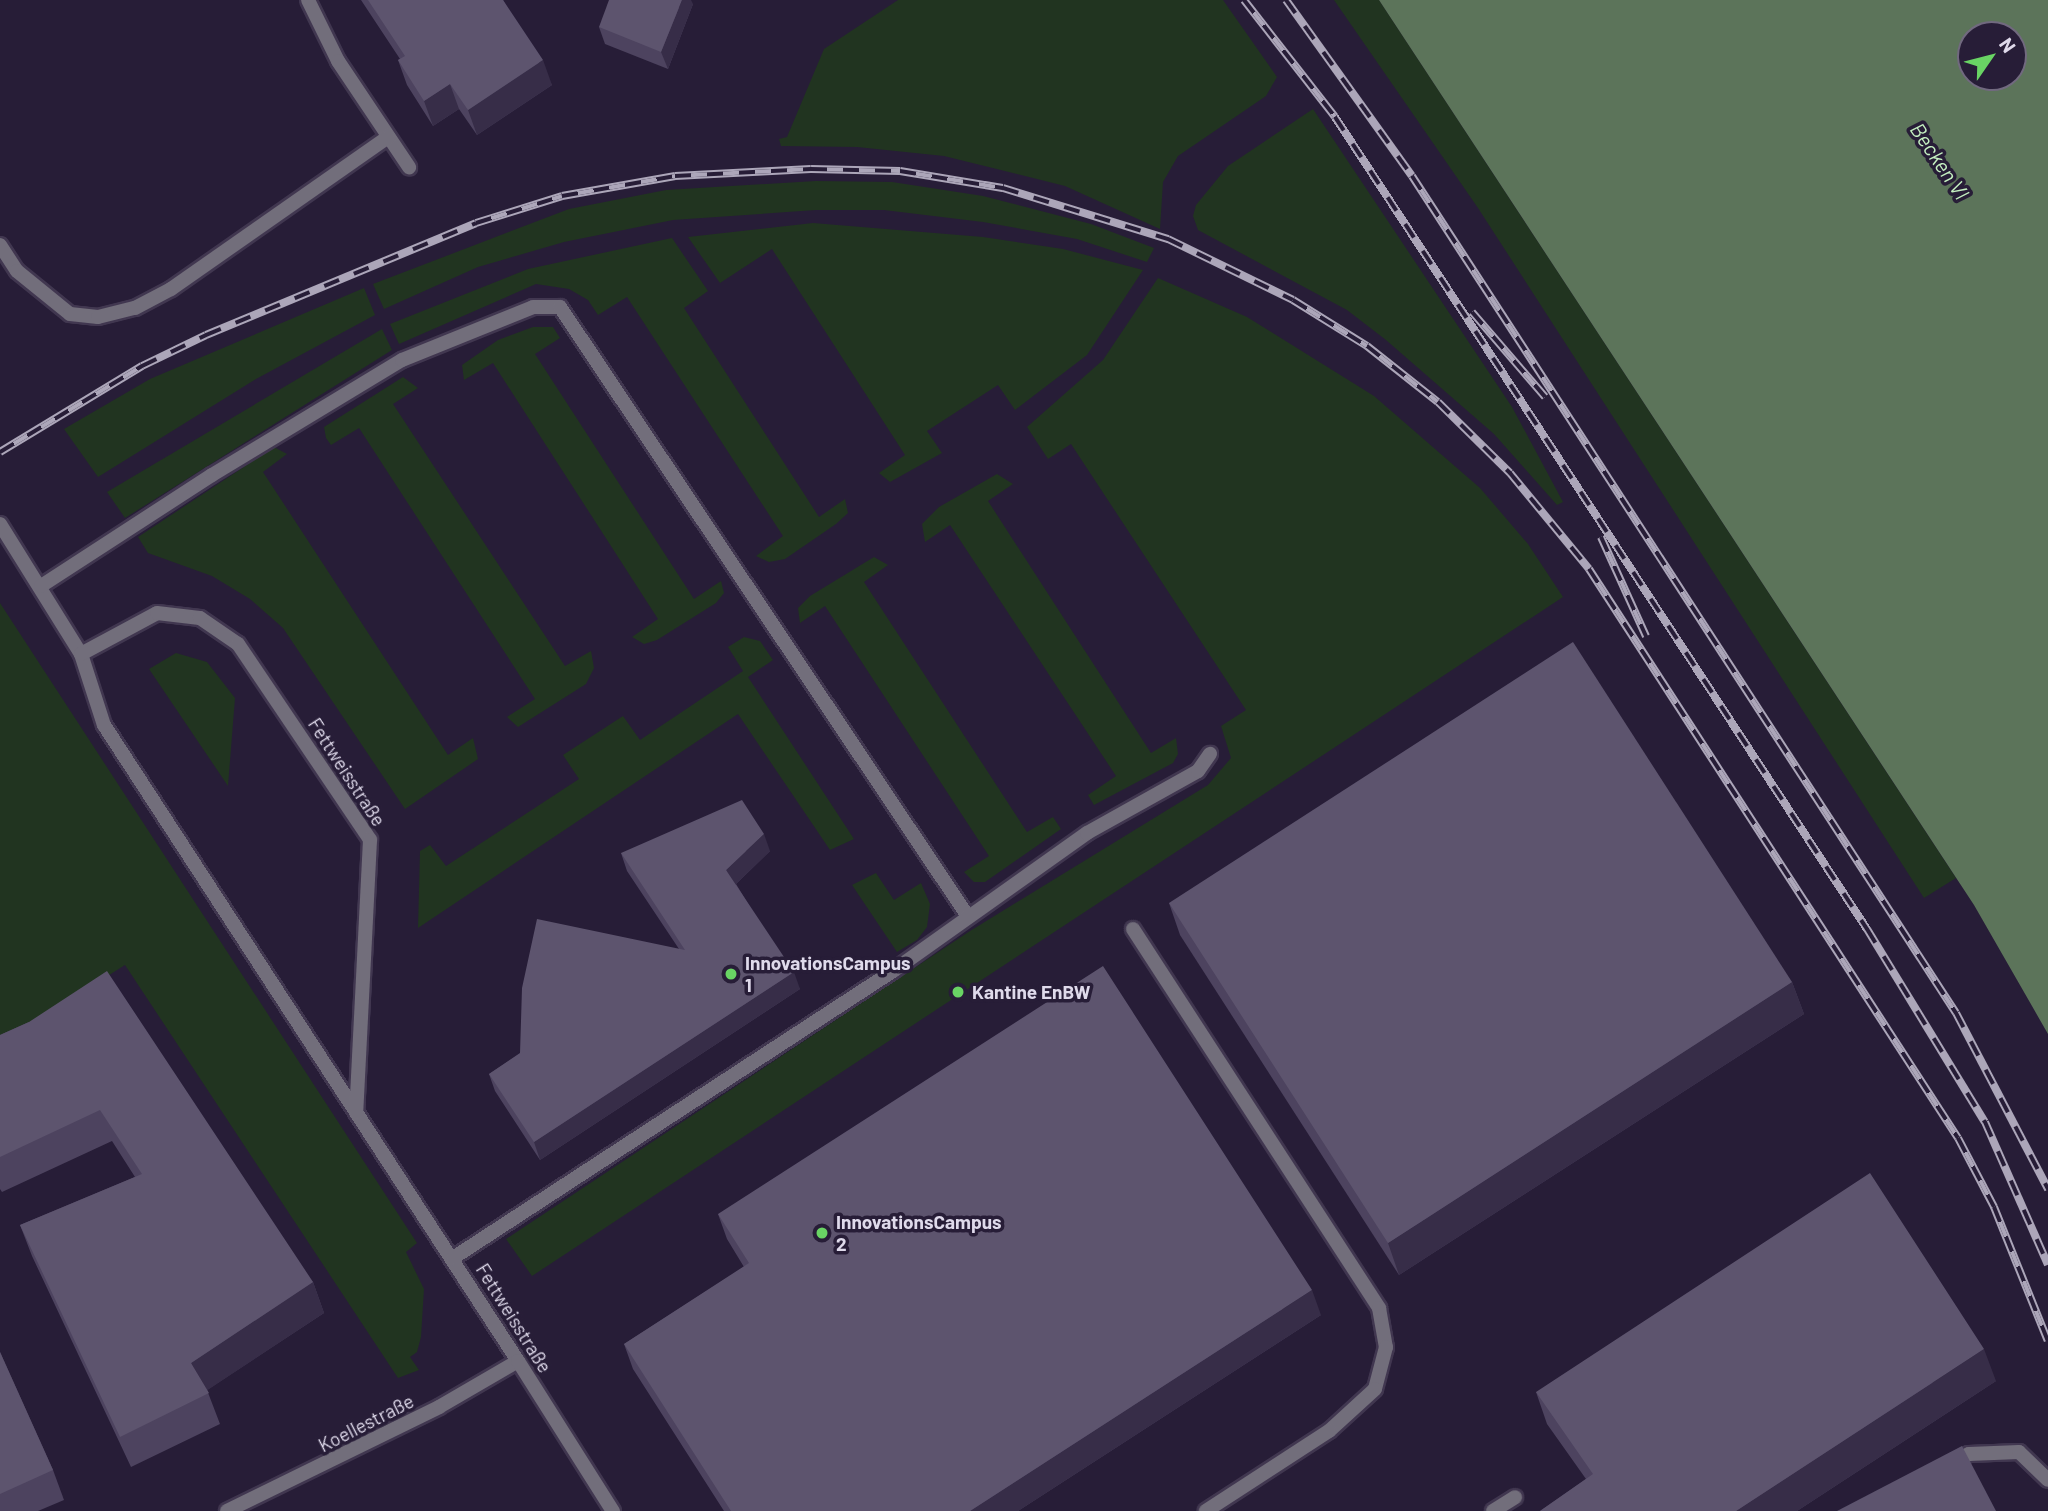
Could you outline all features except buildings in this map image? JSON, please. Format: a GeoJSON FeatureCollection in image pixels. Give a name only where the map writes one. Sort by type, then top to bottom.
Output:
{"type":"FeatureCollection","features":[{"type":"Feature","properties":{"kind":"street"},"geometry":{"type":"LineString","coordinates":[[308,0],[338,61],[409,167]]}},
{"type":"Feature","properties":{"kind":"street"},"geometry":{"type":"LineString","coordinates":[[0,244],[17,271],[70,314],[97,317],[135,308],[171,289],[388,137]]}},
{"type":"Feature","properties":{"kind":"street"},"geometry":{"type":"LineString","coordinates":[[41,586],[291,426],[418,352],[533,307],[560,307],[967,915]]}},
{"type":"Feature","properties":{"kind":"street","name":"Fettweisstraße"},"geometry":{"type":"LineString","coordinates":[[0,524],[81,654],[104,725],[453,1258],[612,1511]]}},
{"type":"Feature","properties":{"kind":"street","name":"Fettweisstraße"},"geometry":{"type":"LineString","coordinates":[[81,654],[157,613],[200,618],[238,644],[370,840],[356,1112]]}},
{"type":"Feature","properties":{"kind":"street"},"geometry":{"type":"LineString","coordinates":[[453,1258],[893,971],[967,915],[1087,833],[1198,771],[1210,754]]}},
{"type":"Feature","properties":{"kind":"street"},"geometry":{"type":"LineString","coordinates":[[1133,929],[1379,1308],[1386,1347],[1375,1389],[1329,1431],[1206,1511]]}},
{"type":"Feature","properties":{"kind":"street","name":"Koellestraße"},"geometry":{"type":"LineString","coordinates":[[227,1511],[439,1407],[518,1361]]}},
{"type":"Feature","properties":{"kind":"street"},"geometry":{"type":"LineString","coordinates":[[1932,1473],[1969,1454],[2019,1452],[2048,1480]]}},
{"type":"Feature","properties":{"kind":"street"},"geometry":{"type":"LineString","coordinates":[[1493,1511],[1515,1496]]}},
{"type":"Feature","properties":{"kind":"shaded area"},"geometry":{"type":"Polygon","coordinates":[[[898,0],[1223,0],[1277,77],[1266,96],[1178,156],[1163,182],[1160,229],[1065,186],[944,156],[857,147],[781,146],[779,139],[787,137],[824,49],[898,0]]]}},
{"type":"Feature","properties":{"kind":"shaded area"},"geometry":{"type":"Polygon","coordinates":[[[1334,0],[1379,0],[1956,878],[1924,898],[1478,208],[1334,0]]]}},
{"type":"Feature","properties":{"kind":"shaded area"},"geometry":{"type":"Polygon","coordinates":[[[1313,109],[1512,407],[1563,502],[1557,505],[1494,434],[1386,340],[1347,310],[1198,230],[1193,216],[1196,205],[1228,166],[1313,109]]]}},
{"type":"Feature","properties":{"kind":"shaded area"},"geometry":{"type":"Polygon","coordinates":[[[816,181],[892,182],[983,196],[1091,224],[1154,248],[1147,262],[1077,239],[983,222],[884,210],[816,210],[673,220],[564,242],[478,267],[384,309],[373,284],[569,209],[666,190],[816,181]]]}},
{"type":"Feature","properties":{"kind":"shaded area"},"geometry":{"type":"Polygon","coordinates":[[[813,223],[983,237],[1063,249],[1143,270],[1087,355],[1015,410],[998,385],[927,431],[942,453],[890,482],[879,473],[905,455],[772,249],[720,283],[688,237],[813,223]]]}},
{"type":"Feature","properties":{"kind":"shaded area"},"geometry":{"type":"Polygon","coordinates":[[[672,238],[708,291],[684,308],[819,517],[845,499],[848,513],[785,559],[769,562],[756,556],[783,536],[627,297],[598,315],[588,300],[569,289],[536,284],[399,344],[390,324],[528,269],[672,238]]]}},
{"type":"Feature","properties":{"kind":"shaded area"},"geometry":{"type":"Polygon","coordinates":[[[1158,278],[1247,317],[1374,396],[1480,488],[1528,544],[1563,597],[532,1276],[506,1239],[970,931],[1208,785],[1231,758],[1221,726],[1246,710],[1071,444],[1048,459],[1027,427],[1103,360],[1158,278]]]}},
{"type":"Feature","properties":{"kind":"shaded area"},"geometry":{"type":"Polygon","coordinates":[[[364,288],[375,315],[256,379],[98,477],[64,429],[150,379],[364,288]]]}},
{"type":"Feature","properties":{"kind":"shaded area"},"geometry":{"type":"Polygon","coordinates":[[[533,327],[553,327],[560,338],[535,354],[694,599],[721,581],[724,593],[716,603],[657,640],[644,644],[632,637],[658,619],[493,363],[464,380],[462,365],[498,340],[533,327]]]}},
{"type":"Feature","properties":{"kind":"shaded area"},"geometry":{"type":"Polygon","coordinates":[[[382,329],[392,350],[125,518],[107,492],[382,329]]]}},
{"type":"Feature","properties":{"kind":"shaded area"},"geometry":{"type":"Polygon","coordinates":[[[403,377],[418,388],[393,404],[565,666],[591,651],[594,668],[586,684],[518,727],[507,717],[535,699],[359,428],[331,445],[326,438],[324,427],[403,377]]]}},
{"type":"Feature","properties":{"kind":"shaded area"},"geometry":{"type":"Polygon","coordinates":[[[274,447],[287,454],[263,472],[448,755],[473,738],[478,759],[405,809],[283,628],[250,599],[212,576],[148,553],[138,537],[274,447]]]}},
{"type":"Feature","properties":{"kind":"shaded area"},"geometry":{"type":"Polygon","coordinates":[[[997,474],[1013,484],[988,501],[1151,753],[1176,738],[1178,754],[1173,763],[1094,805],[1088,795],[1116,776],[950,525],[925,542],[922,524],[939,507],[997,474]]]}},
{"type":"Feature","properties":{"kind":"shaded area"},"geometry":{"type":"Polygon","coordinates":[[[874,557],[888,565],[864,582],[1027,832],[1053,817],[1061,829],[985,882],[974,882],[964,872],[989,856],[825,606],[800,623],[798,608],[810,596],[874,557]]]}},
{"type":"Feature","properties":{"kind":"shaded area"},"geometry":{"type":"Polygon","coordinates":[[[0,603],[417,1243],[406,1252],[424,1289],[421,1337],[417,1352],[410,1357],[419,1370],[398,1378],[125,965],[0,1044],[0,603]]]}},
{"type":"Feature","properties":{"kind":"shaded area"},"geometry":{"type":"Polygon","coordinates":[[[744,637],[760,641],[773,660],[748,677],[854,839],[830,850],[738,714],[418,928],[420,851],[430,845],[446,866],[579,779],[563,755],[623,716],[640,740],[743,671],[728,647],[744,637]]]}},
{"type":"Feature","properties":{"kind":"shaded area"},"geometry":{"type":"Polygon","coordinates":[[[176,653],[207,662],[235,698],[228,786],[149,669],[176,653]]]}},
{"type":"Feature","properties":{"kind":"shaded area"},"geometry":{"type":"Polygon","coordinates":[[[876,873],[894,900],[921,883],[930,904],[927,927],[917,940],[897,952],[852,885],[876,873]]]}},
{"type":"Feature","properties":{"kind":"water","name":"Becken VI"},"geometry":{"type":"Polygon","coordinates":[[[1379,0],[2048,0],[2048,1034],[1974,905],[1379,0]]]}},
{"type":"Feature","properties":{"kind":"railway"},"geometry":{"type":"LineString","coordinates":[[1244,0],[1335,117],[1867,929],[1985,1122],[2048,1265]]}},
{"type":"Feature","properties":{"kind":"railway"},"geometry":{"type":"LineString","coordinates":[[1286,0],[1412,176],[1956,1013],[2048,1189]]}},
{"type":"Feature","properties":{"kind":"railway"},"geometry":{"type":"LineString","coordinates":[[0,452],[142,366],[206,335],[476,223],[562,196],[675,176],[811,169],[900,171],[1003,188],[1168,239],[1293,300],[1367,346],[1438,402],[1510,473],[1589,569],[1958,1138],[1994,1207],[2048,1341]]}},
{"type":"Feature","properties":{"kind":"railway"},"geometry":{"type":"LineString","coordinates":[[1472,312],[1545,397]]}},
{"type":"Feature","properties":{"kind":"railway"},"geometry":{"type":"LineString","coordinates":[[1601,537],[1646,636]]}},
{"type":"Feature","properties":{"kind":"place","name":"InnovationsCampus 1"},"geometry":{"type":"Point","coordinates":[731,974]}},
{"type":"Feature","properties":{"kind":"place","name":"Kantine EnBW"},"geometry":{"type":"Point","coordinates":[958,992]}},
{"type":"Feature","properties":{"kind":"place","name":"InnovationsCampus 2"},"geometry":{"type":"Point","coordinates":[822,1233]}}]}
